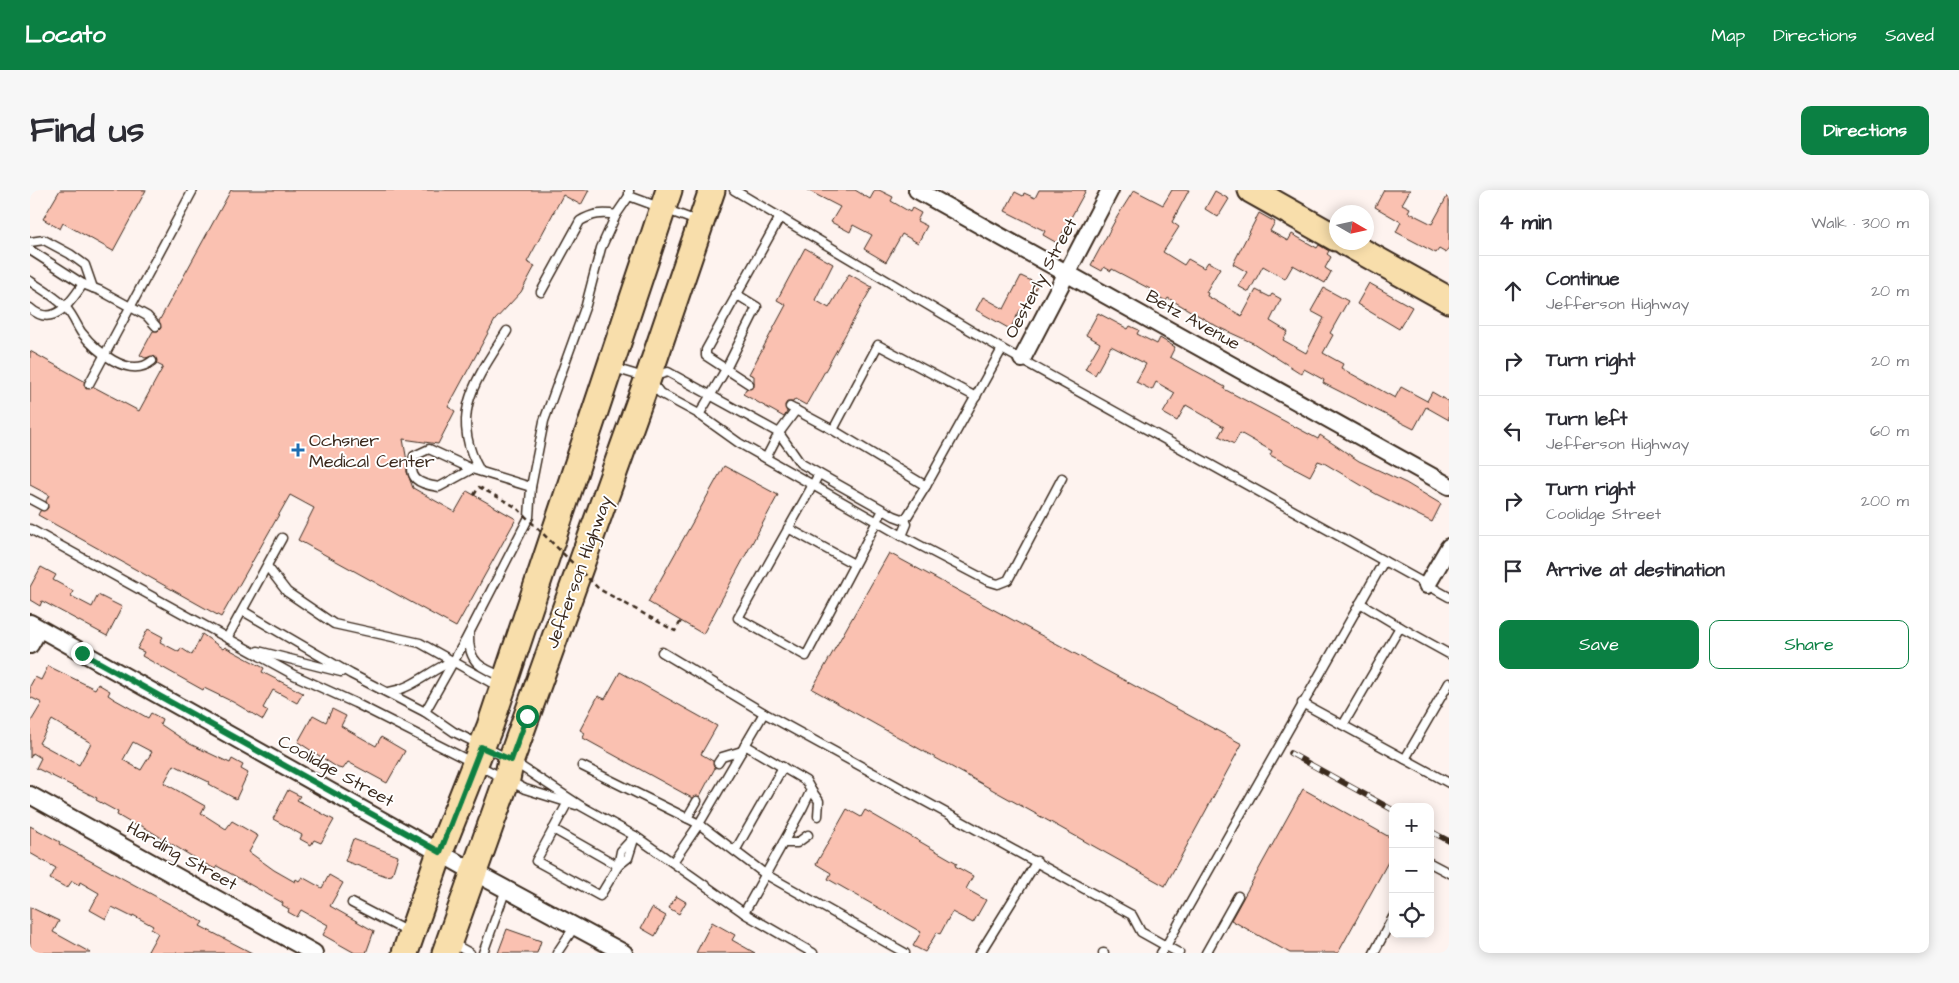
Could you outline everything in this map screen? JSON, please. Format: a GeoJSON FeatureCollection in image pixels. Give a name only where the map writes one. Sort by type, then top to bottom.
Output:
{"type":"FeatureCollection","features":[{"type":"Feature","properties":{"kind":"main road","name":"Jefferson Highway"},"geometry":{"type":"LineString","coordinates":[[455,949],[474,872],[648,378],[712,190]]}},
{"type":"Feature","properties":{"kind":"main road"},"geometry":{"type":"LineString","coordinates":[[1251,190],[1329,234]]}},
{"type":"Feature","properties":{"kind":"main road","name":"Jefferson Highway"},"geometry":{"type":"LineString","coordinates":[[408,943],[440,852],[504,683],[666,200]]}},
{"type":"Feature","properties":{"kind":"main road"},"geometry":{"type":"LineString","coordinates":[[1359,250],[1449,300]]}},
{"type":"Feature","properties":{"kind":"street","name":"Betz Avenue"},"geometry":{"type":"LineString","coordinates":[[917,190],[1066,271],[1449,486]]}},
{"type":"Feature","properties":{"kind":"street","name":"Oesterly Street"},"geometry":{"type":"LineString","coordinates":[[1022,359],[1066,271],[1110,190]]}},
{"type":"Feature","properties":{"kind":"street"},"geometry":{"type":"LineString","coordinates":[[1427,585],[1449,547]]}},
{"type":"Feature","properties":{"kind":"street"},"geometry":{"type":"LineString","coordinates":[[30,645],[35,626]]}},
{"type":"Feature","properties":{"kind":"street","name":"Coolidge Street"},"geometry":{"type":"LineString","coordinates":[[35,626],[474,872],[624,953]]}},
{"type":"Feature","properties":{"kind":"street","name":"Harding Street"},"geometry":{"type":"LineString","coordinates":[[30,795],[314,953]]}},
{"type":"Feature","properties":{"kind":"lane"},"geometry":{"type":"LineString","coordinates":[[89,384],[193,190]]}},
{"type":"Feature","properties":{"kind":"lane"},"geometry":{"type":"LineString","coordinates":[[734,190],[1002,349],[1449,597]]}},
{"type":"Feature","properties":{"kind":"lane"},"geometry":{"type":"LineString","coordinates":[[425,712],[529,517],[531,487],[544,421],[586,305],[602,248],[616,214],[629,193],[666,200],[701,223]]}},
{"type":"Feature","properties":{"kind":"lane"},"geometry":{"type":"LineString","coordinates":[[541,292],[580,221],[603,212],[616,214]]}},
{"type":"Feature","properties":{"kind":"lane"},"geometry":{"type":"LineString","coordinates":[[749,384],[706,356],[706,350],[780,217]]}},
{"type":"Feature","properties":{"kind":"lane"},"geometry":{"type":"LineString","coordinates":[[30,242],[44,240],[85,265],[93,288]]}},
{"type":"Feature","properties":{"kind":"lane"},"geometry":{"type":"LineString","coordinates":[[30,250],[83,284],[147,316],[156,326]]}},
{"type":"Feature","properties":{"kind":"lane"},"geometry":{"type":"LineString","coordinates":[[30,281],[66,307],[80,330],[91,343],[123,366],[133,368],[152,361]]}},
{"type":"Feature","properties":{"kind":"lane"},"geometry":{"type":"LineString","coordinates":[[30,308],[44,315],[55,315],[66,307],[83,284]]}},
{"type":"Feature","properties":{"kind":"lane"},"geometry":{"type":"LineString","coordinates":[[700,415],[726,369],[757,307],[736,294]]}},
{"type":"Feature","properties":{"kind":"lane"},"geometry":{"type":"LineString","coordinates":[[476,470],[466,440],[464,419],[467,399],[476,379],[507,332]]}},
{"type":"Feature","properties":{"kind":"lane"},"geometry":{"type":"LineString","coordinates":[[833,430],[878,344],[976,397]]}},
{"type":"Feature","properties":{"kind":"lane"},"geometry":{"type":"LineString","coordinates":[[905,520],[1002,349]]}},
{"type":"Feature","properties":{"kind":"lane"},"geometry":{"type":"LineString","coordinates":[[610,367],[648,378],[668,372],[779,433],[800,463],[883,510],[905,520],[908,524],[902,536]]}},
{"type":"Feature","properties":{"kind":"lane"},"geometry":{"type":"LineString","coordinates":[[648,378],[660,393],[700,415],[766,458],[902,536],[988,581],[998,584],[1008,580],[1062,478]]}},
{"type":"Feature","properties":{"kind":"lane"},"geometry":{"type":"LineString","coordinates":[[766,458],[793,408],[926,486]]}},
{"type":"Feature","properties":{"kind":"lane"},"geometry":{"type":"LineString","coordinates":[[476,470],[439,487],[419,482],[413,476],[411,467],[414,456],[429,449],[476,470],[531,487]]}},
{"type":"Feature","properties":{"kind":"lane"},"geometry":{"type":"LineString","coordinates":[[819,474],[738,618],[806,656],[883,510]]}},
{"type":"Feature","properties":{"kind":"lane"},"geometry":{"type":"LineString","coordinates":[[30,499],[43,506]]}},
{"type":"Feature","properties":{"kind":"lane"},"geometry":{"type":"LineString","coordinates":[[788,528],[854,564]]}},
{"type":"Feature","properties":{"kind":"lane"},"geometry":{"type":"LineString","coordinates":[[30,529],[247,647],[294,675],[478,754],[581,806],[635,836],[744,912],[813,953]]}},
{"type":"Feature","properties":{"kind":"lane"},"geometry":{"type":"LineString","coordinates":[[228,638],[282,538]]}},
{"type":"Feature","properties":{"kind":"lane"},"geometry":{"type":"LineString","coordinates":[[1161,953],[1384,561]]}},
{"type":"Feature","properties":{"kind":"lane"},"geometry":{"type":"LineString","coordinates":[[267,566],[287,592],[334,624],[420,643],[453,661],[504,683]]}},
{"type":"Feature","properties":{"kind":"lane"},"geometry":{"type":"LineString","coordinates":[[1360,604],[1449,654]]}},
{"type":"Feature","properties":{"kind":"lane"},"geometry":{"type":"LineString","coordinates":[[243,611],[351,674],[425,712],[478,754],[509,770],[525,789],[581,806]]}},
{"type":"Feature","properties":{"kind":"lane"},"geometry":{"type":"LineString","coordinates":[[1343,725],[1400,627]]}},
{"type":"Feature","properties":{"kind":"lane"},"geometry":{"type":"LineString","coordinates":[[469,632],[469,650],[476,664],[504,683]]}},
{"type":"Feature","properties":{"kind":"lane"},"geometry":{"type":"LineString","coordinates":[[247,647],[351,674]]}},
{"type":"Feature","properties":{"kind":"lane"},"geometry":{"type":"LineString","coordinates":[[662,652],[764,713],[1132,915],[1141,932],[1179,953]]}},
{"type":"Feature","properties":{"kind":"lane"},"geometry":{"type":"LineString","coordinates":[[389,692],[416,684],[442,665],[453,661]]}},
{"type":"Feature","properties":{"kind":"lane"},"geometry":{"type":"LineString","coordinates":[[1405,759],[1449,683]]}},
{"type":"Feature","properties":{"kind":"lane"},"geometry":{"type":"LineString","coordinates":[[1302,703],[1449,783]]}},
{"type":"Feature","properties":{"kind":"lane"},"geometry":{"type":"LineString","coordinates":[[673,862],[698,824],[764,713]]}},
{"type":"Feature","properties":{"kind":"lane"},"geometry":{"type":"LineString","coordinates":[[718,764],[722,757],[744,748],[783,767],[806,781],[819,801],[818,816]]}},
{"type":"Feature","properties":{"kind":"lane"},"geometry":{"type":"LineString","coordinates":[[582,766],[698,824],[766,874],[906,953]]}},
{"type":"Feature","properties":{"kind":"lane"},"geometry":{"type":"LineString","coordinates":[[735,851],[783,767]]}},
{"type":"Feature","properties":{"kind":"lane"},"geometry":{"type":"LineString","coordinates":[[744,912],[811,790]]}},
{"type":"Feature","properties":{"kind":"lane"},"geometry":{"type":"LineString","coordinates":[[687,818],[697,801]]}},
{"type":"Feature","properties":{"kind":"lane"},"geometry":{"type":"LineString","coordinates":[[568,802],[536,861],[600,896],[618,866],[628,858],[635,836]]}},
{"type":"Feature","properties":{"kind":"lane"},"geometry":{"type":"LineString","coordinates":[[553,828],[618,866]]}},
{"type":"Feature","properties":{"kind":"lane"},"geometry":{"type":"LineString","coordinates":[[783,843],[797,843],[808,835]]}},
{"type":"Feature","properties":{"kind":"lane"},"geometry":{"type":"LineString","coordinates":[[980,953],[1037,862]]}},
{"type":"Feature","properties":{"kind":"lane"},"geometry":{"type":"LineString","coordinates":[[1434,865],[1449,873]]}},
{"type":"Feature","properties":{"kind":"lane"},"geometry":{"type":"LineString","coordinates":[[483,953],[506,889]]}},
{"type":"Feature","properties":{"kind":"lane"},"geometry":{"type":"LineString","coordinates":[[1206,953],[1238,896]]}},
{"type":"Feature","properties":{"kind":"lane"},"geometry":{"type":"LineString","coordinates":[[352,902],[408,943]]}},
{"type":"Feature","properties":{"kind":"lane"},"geometry":{"type":"LineString","coordinates":[[1374,953],[1389,925]]}},
{"type":"Feature","properties":{"kind":"lane"},"geometry":{"type":"LineString","coordinates":[[557,953],[575,926]]}},
{"type":"Feature","properties":{"kind":"path"},"geometry":{"type":"LineString","coordinates":[[474,495],[479,487],[516,507],[599,589],[675,631],[680,621]]}},
{"type":"Feature","properties":{"kind":"building"},"geometry":{"type":"Polygon","coordinates":[[[60,190],[146,190],[113,251],[63,223],[60,229],[43,219],[60,190]]]}},
{"type":"Feature","properties":{"kind":"building"},"geometry":{"type":"Polygon","coordinates":[[[231,190],[589,190],[581,205],[563,195],[527,262],[535,266],[521,292],[495,320],[448,407],[455,411],[438,444],[403,439],[407,472],[413,488],[455,512],[467,491],[516,519],[456,627],[298,540],[314,508],[290,495],[221,617],[38,515],[40,511],[48,508],[46,501],[49,495],[30,485],[30,351],[84,381],[86,389],[94,387],[139,411],[163,367],[157,364],[154,356],[145,358],[140,355],[153,331],[158,331],[161,328],[159,321],[231,190]]]}},
{"type":"Feature","properties":{"kind":"building"},"geometry":{"type":"Polygon","coordinates":[[[807,190],[855,190],[870,199],[875,190],[879,190],[893,197],[891,201],[910,212],[912,208],[921,213],[917,221],[927,226],[918,243],[902,234],[886,262],[864,249],[872,235],[853,225],[850,232],[831,222],[840,207],[807,190]]]}},
{"type":"Feature","properties":{"kind":"building"},"geometry":{"type":"Polygon","coordinates":[[[1039,190],[1086,190],[1057,243],[1043,235],[1045,231],[1005,211],[1015,192],[1023,196],[1024,193],[1035,198],[1039,190]]]}},
{"type":"Feature","properties":{"kind":"building"},"geometry":{"type":"Polygon","coordinates":[[[1134,190],[1163,205],[1172,190],[1189,190],[1172,222],[1179,227],[1163,252],[1184,265],[1188,259],[1204,268],[1208,262],[1220,268],[1206,292],[1208,293],[1207,296],[1242,316],[1256,290],[1270,297],[1272,294],[1281,299],[1270,321],[1288,332],[1283,340],[1306,353],[1324,318],[1311,311],[1324,288],[1348,301],[1330,333],[1333,335],[1323,353],[1343,364],[1341,368],[1395,398],[1401,387],[1427,401],[1432,392],[1449,402],[1449,420],[1426,407],[1414,429],[1323,383],[1324,380],[1304,369],[1302,374],[1253,343],[1220,328],[1168,298],[1166,301],[1150,292],[1152,290],[1112,269],[1111,271],[1104,267],[1102,271],[1091,265],[1134,190]]]}},
{"type":"Feature","properties":{"kind":"building"},"geometry":{"type":"Polygon","coordinates":[[[1384,190],[1410,190],[1402,204],[1410,208],[1408,212],[1432,224],[1449,193],[1449,247],[1446,253],[1439,249],[1436,253],[1396,232],[1401,222],[1375,207],[1384,190]]]}},
{"type":"Feature","properties":{"kind":"building"},"geometry":{"type":"Polygon","coordinates":[[[1215,191],[1229,199],[1218,217],[1205,209],[1215,191]]]}},
{"type":"Feature","properties":{"kind":"building"},"geometry":{"type":"Polygon","coordinates":[[[1259,213],[1275,222],[1270,231],[1288,241],[1292,234],[1317,248],[1319,245],[1329,251],[1327,254],[1331,257],[1325,268],[1331,272],[1325,283],[1293,265],[1285,279],[1263,266],[1249,292],[1238,286],[1247,272],[1233,264],[1259,213]]]}},
{"type":"Feature","properties":{"kind":"building"},"geometry":{"type":"Polygon","coordinates":[[[805,248],[833,264],[815,300],[829,308],[849,274],[872,287],[806,405],[795,399],[793,402],[787,402],[785,405],[787,412],[784,417],[743,394],[746,389],[754,387],[754,376],[749,374],[786,305],[777,300],[805,248]]]}},
{"type":"Feature","properties":{"kind":"building"},"geometry":{"type":"Polygon","coordinates":[[[1021,276],[1038,284],[1023,311],[1020,310],[1010,329],[976,310],[983,297],[1004,309],[1021,276]]]}},
{"type":"Feature","properties":{"kind":"building"},"geometry":{"type":"Polygon","coordinates":[[[1369,283],[1412,307],[1399,329],[1357,304],[1369,283]]]}},
{"type":"Feature","properties":{"kind":"building"},"geometry":{"type":"Polygon","coordinates":[[[1098,313],[1128,329],[1130,326],[1139,330],[1137,334],[1157,344],[1160,338],[1175,347],[1170,357],[1225,387],[1224,389],[1318,439],[1320,435],[1359,461],[1406,483],[1441,504],[1432,522],[1376,494],[1324,463],[1318,461],[1310,476],[1270,455],[1272,451],[1240,433],[1234,444],[1219,436],[1224,427],[1186,405],[1177,421],[1163,413],[1175,393],[1156,382],[1152,390],[1136,382],[1146,364],[1111,346],[1095,375],[1085,369],[1100,343],[1086,335],[1098,313]]]}},
{"type":"Feature","properties":{"kind":"building"},"geometry":{"type":"Polygon","coordinates":[[[724,466],[778,495],[703,634],[648,602],[724,466]]]}},
{"type":"Feature","properties":{"kind":"building"},"geometry":{"type":"Polygon","coordinates":[[[889,553],[1242,744],[1165,886],[812,689],[889,553]]]}},
{"type":"Feature","properties":{"kind":"building"},"geometry":{"type":"Polygon","coordinates":[[[41,567],[56,575],[53,580],[73,591],[71,596],[92,607],[98,595],[122,607],[107,636],[42,601],[40,606],[30,600],[30,587],[41,567]]]}},
{"type":"Feature","properties":{"kind":"building"},"geometry":{"type":"Polygon","coordinates":[[[148,629],[163,637],[160,642],[179,652],[181,648],[192,655],[202,634],[223,649],[225,647],[264,668],[262,672],[303,693],[297,703],[273,690],[263,708],[268,711],[263,720],[233,702],[204,688],[203,690],[142,656],[144,652],[137,649],[148,629]]]}},
{"type":"Feature","properties":{"kind":"building"},"geometry":{"type":"Polygon","coordinates":[[[48,666],[95,689],[98,684],[110,691],[108,695],[148,718],[151,713],[162,719],[160,724],[190,744],[230,763],[232,759],[243,765],[241,769],[248,773],[236,799],[208,784],[209,782],[174,765],[164,783],[205,806],[201,813],[226,829],[232,821],[258,836],[249,852],[295,882],[296,879],[299,881],[302,877],[322,888],[329,875],[343,883],[330,906],[374,931],[366,953],[355,953],[323,935],[328,925],[301,910],[297,917],[288,912],[289,909],[282,905],[283,903],[217,866],[215,869],[198,860],[137,823],[136,826],[117,815],[118,812],[96,800],[97,798],[36,768],[41,758],[33,753],[30,758],[30,723],[42,703],[30,697],[30,686],[35,677],[41,680],[48,666]],[[52,720],[39,743],[79,765],[91,743],[52,720]],[[133,742],[123,760],[141,770],[152,752],[133,742]]]}},
{"type":"Feature","properties":{"kind":"building"},"geometry":{"type":"Polygon","coordinates":[[[620,672],[717,726],[701,754],[713,761],[715,768],[700,796],[692,798],[583,738],[585,733],[580,730],[598,696],[605,699],[620,672]]]}},
{"type":"Feature","properties":{"kind":"building"},"geometry":{"type":"Polygon","coordinates":[[[332,709],[346,716],[341,726],[376,746],[381,737],[405,751],[387,783],[348,762],[343,769],[338,768],[298,742],[313,715],[326,722],[332,709]]]}},
{"type":"Feature","properties":{"kind":"building"},"geometry":{"type":"Polygon","coordinates":[[[1303,789],[1389,837],[1389,860],[1338,953],[1290,953],[1231,920],[1303,789]]]}},
{"type":"Feature","properties":{"kind":"building"},"geometry":{"type":"Polygon","coordinates":[[[288,790],[300,796],[297,800],[334,820],[321,843],[314,840],[311,845],[300,839],[302,835],[273,819],[288,790]]]}},
{"type":"Feature","properties":{"kind":"building"},"geometry":{"type":"Polygon","coordinates":[[[847,809],[861,817],[865,810],[957,863],[955,866],[973,876],[966,889],[986,900],[973,923],[952,912],[940,934],[937,932],[925,952],[913,946],[921,932],[828,879],[831,873],[816,864],[847,809]]]}},
{"type":"Feature","properties":{"kind":"building"},"geometry":{"type":"Polygon","coordinates":[[[30,826],[60,842],[59,844],[203,922],[200,926],[252,953],[147,953],[158,933],[151,929],[153,926],[133,915],[132,917],[112,907],[106,919],[90,910],[99,893],[80,882],[79,885],[72,881],[67,888],[50,879],[56,868],[30,853],[30,826]]]}},
{"type":"Feature","properties":{"kind":"building"},"geometry":{"type":"Polygon","coordinates":[[[353,839],[398,856],[392,875],[386,876],[345,861],[353,839]]]}},
{"type":"Feature","properties":{"kind":"building"},"geometry":{"type":"Polygon","coordinates":[[[676,896],[686,902],[679,914],[669,908],[676,896]]]}},
{"type":"Feature","properties":{"kind":"building"},"geometry":{"type":"Polygon","coordinates":[[[30,907],[59,921],[53,932],[91,953],[30,953],[30,907]]]}},
{"type":"Feature","properties":{"kind":"building"},"geometry":{"type":"Polygon","coordinates":[[[652,908],[666,916],[655,936],[641,928],[652,908]]]}},
{"type":"Feature","properties":{"kind":"building"},"geometry":{"type":"Polygon","coordinates":[[[712,922],[735,935],[732,940],[755,953],[696,953],[712,922]]]}},
{"type":"Feature","properties":{"kind":"building"},"geometry":{"type":"Polygon","coordinates":[[[507,929],[541,941],[537,953],[498,953],[507,929]]]}},
{"type":"Feature","properties":{"kind":"railway"},"geometry":{"type":"LineString","coordinates":[[1290,753],[1389,808]]}},
{"type":"Feature","properties":{"kind":"railway"},"geometry":{"type":"LineString","coordinates":[[1434,833],[1449,841]]}},
{"type":"Feature","properties":{"kind":"place","name":"Ochsner Medical Center"},"geometry":{"type":"Point","coordinates":[298,450]}},
{"type":"Feature","properties":{"kind":"route"},"geometry":{"type":"LineString","coordinates":[[82,653],[440,852],[481,747],[511,760],[527,716]]}}]}
